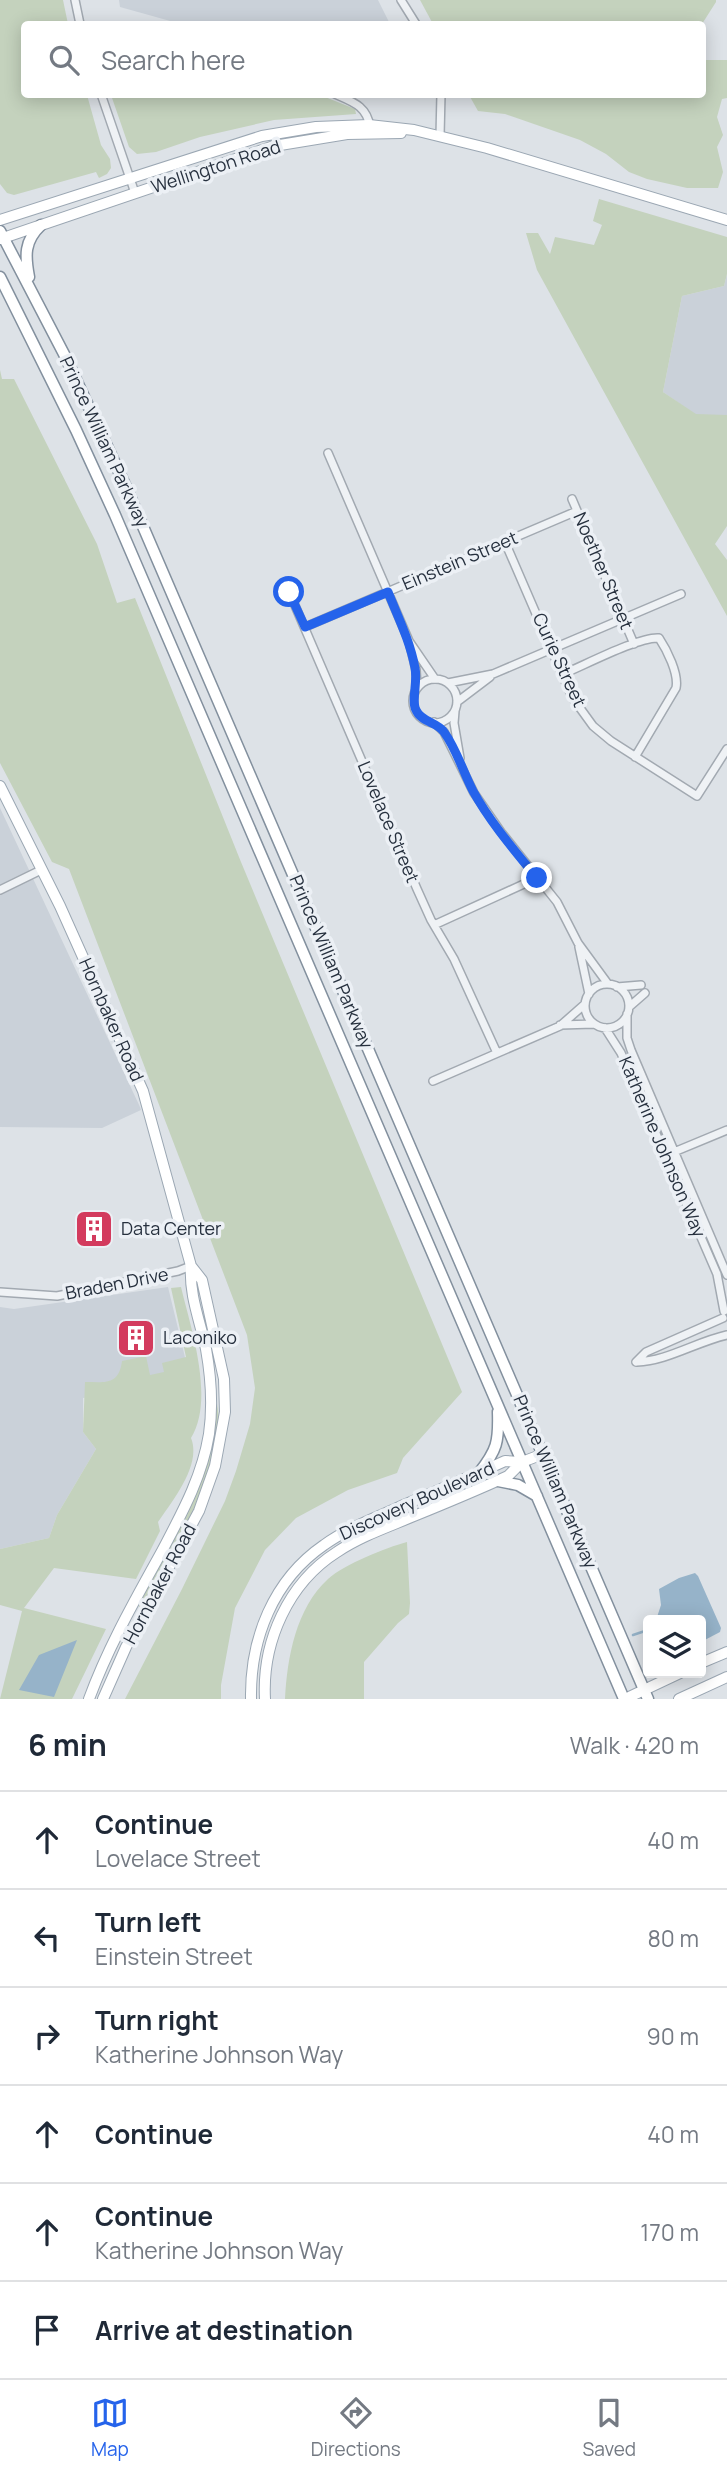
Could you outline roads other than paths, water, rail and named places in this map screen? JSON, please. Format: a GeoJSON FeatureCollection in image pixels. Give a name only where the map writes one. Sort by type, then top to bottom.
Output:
{"type":"FeatureCollection","features":[{"type":"Feature","properties":{"kind":"highway"},"geometry":{"type":"LineString","coordinates":[[32,290],[25,254],[30,238],[41,225]]}},
{"type":"Feature","properties":{"kind":"highway","name":"Prince William Parkway"},"geometry":{"type":"LineString","coordinates":[[1,236],[32,290],[126,487],[645,1695]]}},
{"type":"Feature","properties":{"kind":"highway","name":"Prince William Parkway"},"geometry":{"type":"LineString","coordinates":[[0,277],[115,514],[624,1699]]}},
{"type":"Feature","properties":{"kind":"highway"},"geometry":{"type":"LineString","coordinates":[[479,1473],[493,1454],[498,1441],[498,1406]]}},
{"type":"Feature","properties":{"kind":"highway"},"geometry":{"type":"LineString","coordinates":[[498,1481],[518,1485],[537,1496]]}},
{"type":"Feature","properties":{"kind":"main road","name":"Wellington Road"},"geometry":{"type":"LineString","coordinates":[[0,220],[262,136],[316,127],[440,136],[727,220]]}},
{"type":"Feature","properties":{"kind":"main road","name":"Wellington Road"},"geometry":{"type":"LineString","coordinates":[[1,236],[274,146],[370,129]]}},
{"type":"Feature","properties":{"kind":"main road","name":"Hornbaker Road"},"geometry":{"type":"LineString","coordinates":[[0,786],[60,906],[144,1091],[191,1266],[190,1284],[206,1349],[211,1387],[209,1433],[188,1503],[110,1648],[89,1699]]}},
{"type":"Feature","properties":{"kind":"main road","name":"Hornbaker Road"},"geometry":{"type":"LineString","coordinates":[[103,1699],[126,1647],[199,1511],[215,1466],[225,1412],[224,1379],[202,1280],[191,1266]]}},
{"type":"Feature","properties":{"kind":"main road","name":"Discovery Boulevard"},"geometry":{"type":"LineString","coordinates":[[265,1699],[269,1652],[275,1631],[289,1602],[308,1576],[326,1560],[344,1547],[498,1481],[508,1476],[522,1462],[542,1454]]}},
{"type":"Feature","properties":{"kind":"main road","name":"Discovery Boulevard"},"geometry":{"type":"LineString","coordinates":[[251,1699],[252,1664],[265,1619],[278,1594],[298,1567],[341,1534],[505,1461],[522,1462]]}},
{"type":"Feature","properties":{"kind":"main road"},"geometry":{"type":"LineString","coordinates":[[278,1594],[289,1602]]}},
{"type":"Feature","properties":{"kind":"main road"},"geometry":{"type":"LineString","coordinates":[[706,1661],[727,1652]]}},
{"type":"Feature","properties":{"kind":"main road"},"geometry":{"type":"LineString","coordinates":[[679,1699],[727,1677]]}},
{"type":"Feature","properties":{"kind":"main road"},"geometry":{"type":"LineString","coordinates":[[624,1699],[645,1695],[672,1678]]}},
{"type":"Feature","properties":{"kind":"street"},"geometry":{"type":"LineString","coordinates":[[75,0],[79,21]]}},
{"type":"Feature","properties":{"kind":"street"},"geometry":{"type":"LineString","coordinates":[[401,0],[414,21]]}},
{"type":"Feature","properties":{"kind":"street"},"geometry":{"type":"LineString","coordinates":[[102,98],[135,193]]}},
{"type":"Feature","properties":{"kind":"street"},"geometry":{"type":"LineString","coordinates":[[343,98],[361,107],[369,118],[370,129]]}},
{"type":"Feature","properties":{"kind":"street"},"geometry":{"type":"LineString","coordinates":[[440,136],[441,98]]}},
{"type":"Feature","properties":{"kind":"street"},"geometry":{"type":"LineString","coordinates":[[328,453],[409,641],[416,670],[417,688],[413,702],[415,709],[425,720],[434,722],[446,719],[456,705],[493,674]]}},
{"type":"Feature","properties":{"kind":"street","name":"Noether Street"},"geometry":{"type":"LineString","coordinates":[[572,499],[635,644]]}},
{"type":"Feature","properties":{"kind":"street","name":"Einstein Street"},"geometry":{"type":"LineString","coordinates":[[305,627],[577,511]]}},
{"type":"Feature","properties":{"kind":"street","name":"Curie Street"},"geometry":{"type":"LineString","coordinates":[[505,542],[572,697],[593,726],[635,757],[697,796],[727,749]]}},
{"type":"Feature","properties":{"kind":"street","name":"Lovelace Street"},"geometry":{"type":"LineString","coordinates":[[287,587],[434,925],[454,959],[497,1053]]}},
{"type":"Feature","properties":{"kind":"street"},"geometry":{"type":"LineString","coordinates":[[448,683],[493,674],[681,594]]}},
{"type":"Feature","properties":{"kind":"street"},"geometry":{"type":"LineString","coordinates":[[563,674],[653,637],[659,638],[677,682],[669,703],[635,757]]}},
{"type":"Feature","properties":{"kind":"street"},"geometry":{"type":"LineString","coordinates":[[409,641],[435,679]]}},
{"type":"Feature","properties":{"kind":"street"},"geometry":{"type":"LineString","coordinates":[[417,688],[422,683],[435,679],[448,683],[453,688],[456,705],[454,723],[461,766]]}},
{"type":"Feature","properties":{"kind":"street"},"geometry":{"type":"LineString","coordinates":[[434,722],[444,732],[474,793],[557,902],[578,943],[608,984]]}},
{"type":"Feature","properties":{"kind":"street"},"geometry":{"type":"LineString","coordinates":[[0,890],[41,870]]}},
{"type":"Feature","properties":{"kind":"street"},"geometry":{"type":"LineString","coordinates":[[434,925],[537,878]]}},
{"type":"Feature","properties":{"kind":"street"},"geometry":{"type":"LineString","coordinates":[[578,943],[589,994]]}},
{"type":"Feature","properties":{"kind":"street"},"geometry":{"type":"LineString","coordinates":[[433,1081],[560,1026],[585,1004],[589,994],[597,986],[640,985]]}},
{"type":"Feature","properties":{"kind":"street"},"geometry":{"type":"LineString","coordinates":[[617,986],[625,993],[628,1011]]}},
{"type":"Feature","properties":{"kind":"street"},"geometry":{"type":"LineString","coordinates":[[585,1004],[588,1017],[605,1028],[618,1025],[645,993]]}},
{"type":"Feature","properties":{"kind":"street","name":"Katherine Johnson Way"},"geometry":{"type":"LineString","coordinates":[[628,1011],[627,1038],[631,1050],[727,1275]]}},
{"type":"Feature","properties":{"kind":"street"},"geometry":{"type":"LineString","coordinates":[[560,1026],[595,1024]]}},
{"type":"Feature","properties":{"kind":"street","name":"Katherine Johnson Way"},"geometry":{"type":"LineString","coordinates":[[605,1028],[621,1053],[712,1262],[727,1328]]}},
{"type":"Feature","properties":{"kind":"street"},"geometry":{"type":"LineString","coordinates":[[674,1152],[727,1130]]}},
{"type":"Feature","properties":{"kind":"street","name":"Braden Drive"},"geometry":{"type":"LineString","coordinates":[[0,1292],[57,1296],[191,1266]]}},
{"type":"Feature","properties":{"kind":"street"},"geometry":{"type":"LineString","coordinates":[[725,1311],[646,1352],[636,1362],[652,1362],[705,1340],[727,1335]]}},
{"type":"Feature","properties":{"kind":"water"},"geometry":{"type":"Polygon","coordinates":[[[695,1573],[698,1576],[721,1628],[720,1632],[706,1639],[706,1615],[658,1615],[661,1605],[659,1589],[695,1573]]]}},
{"type":"Feature","properties":{"kind":"water"},"geometry":{"type":"Polygon","coordinates":[[[77,1640],[54,1697],[19,1690],[39,1655],[77,1640]]]}},
{"type":"Feature","properties":{"kind":"waterway"},"geometry":{"type":"LineString","coordinates":[[633,1635],[643,1632]]}},
{"type":"Feature","properties":{"kind":"place","name":"Data Center"},"geometry":{"type":"Point","coordinates":[94,1229]}},
{"type":"Feature","properties":{"kind":"place","name":"Laconiko"},"geometry":{"type":"Point","coordinates":[136,1338]}}]}
